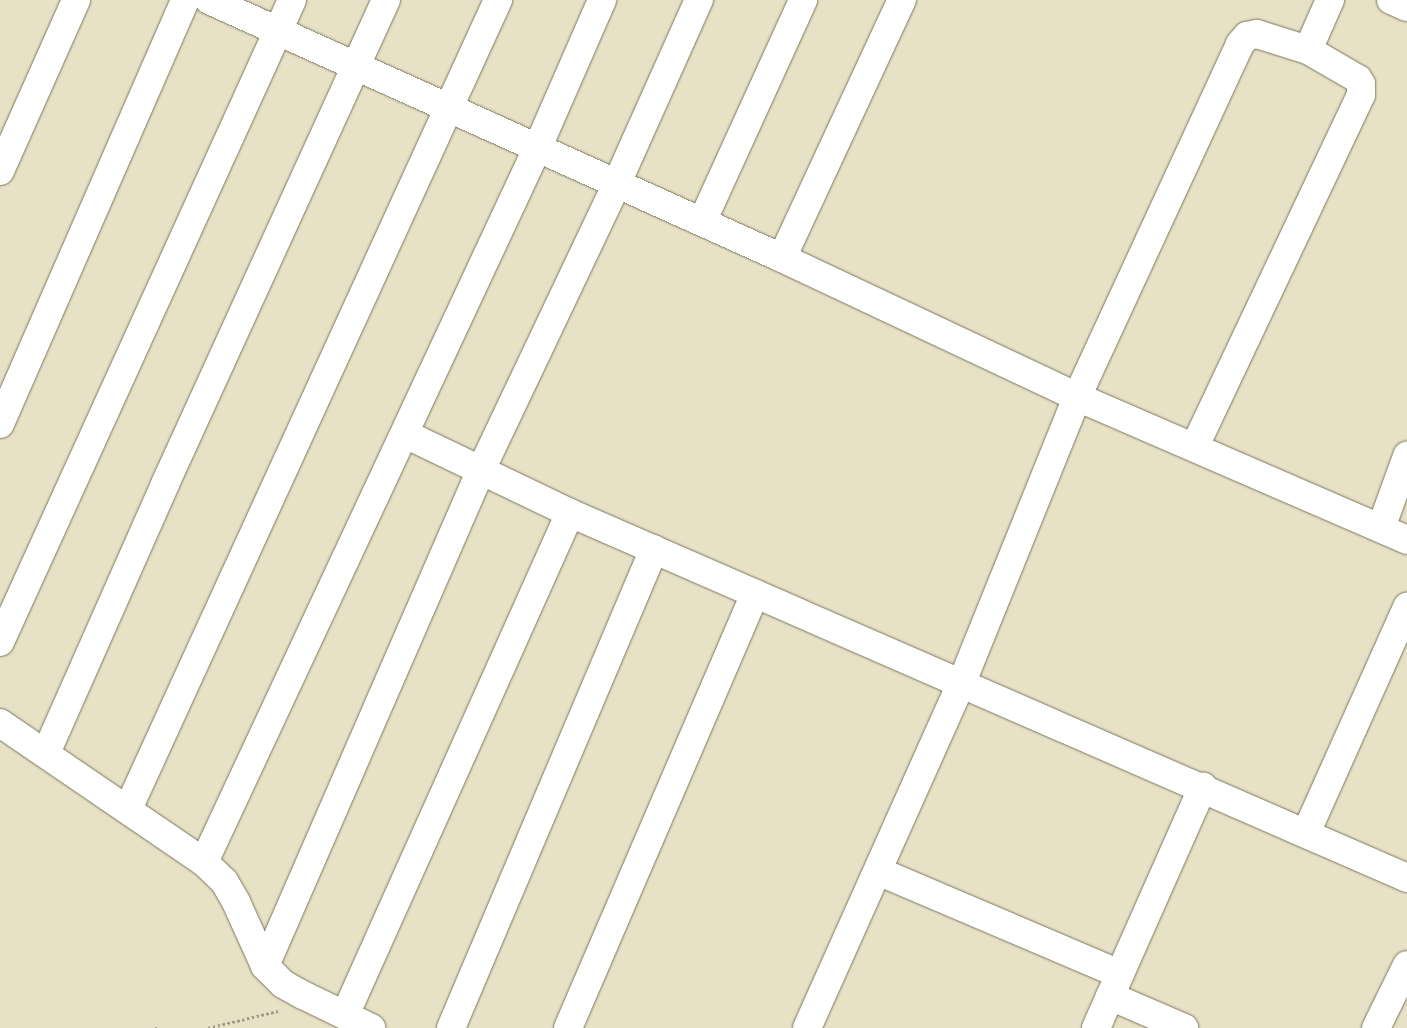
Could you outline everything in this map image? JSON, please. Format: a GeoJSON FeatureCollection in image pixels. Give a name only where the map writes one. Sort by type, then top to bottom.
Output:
{"type":"FeatureCollection","features":[{"type":"Feature","properties":{"kind":"street"},"geometry":{"type":"LineString","coordinates":[[0,171],[76,0]]}},
{"type":"Feature","properties":{"kind":"street"},"geometry":{"type":"LineString","coordinates":[[0,424],[184,0]]}},
{"type":"Feature","properties":{"kind":"street"},"geometry":{"type":"LineString","coordinates":[[209,0],[782,258],[1077,397],[1195,446],[1407,540]]}},
{"type":"Feature","properties":{"kind":"street"},"geometry":{"type":"LineString","coordinates":[[0,642],[292,0]]}},
{"type":"Feature","properties":{"kind":"street"},"geometry":{"type":"LineString","coordinates":[[46,753],[165,484],[386,0]]}},
{"type":"Feature","properties":{"kind":"street"},"geometry":{"type":"LineString","coordinates":[[128,809],[498,0]]}},
{"type":"Feature","properties":{"kind":"street"},"geometry":{"type":"LineString","coordinates":[[204,862],[537,149],[602,0]]}},
{"type":"Feature","properties":{"kind":"street"},"geometry":{"type":"LineString","coordinates":[[265,966],[481,470],[617,183],[699,0]]}},
{"type":"Feature","properties":{"kind":"street"},"geometry":{"type":"LineString","coordinates":[[702,222],[803,0]]}},
{"type":"Feature","properties":{"kind":"street"},"geometry":{"type":"LineString","coordinates":[[782,258],[902,0]]}},
{"type":"Feature","properties":{"kind":"street"},"geometry":{"type":"LineString","coordinates":[[1308,50],[1330,0]]}},
{"type":"Feature","properties":{"kind":"street"},"geometry":{"type":"LineString","coordinates":[[1391,0],[1407,7]]}},
{"type":"Feature","properties":{"kind":"street"},"geometry":{"type":"LineString","coordinates":[[807,1028],[962,682],[1077,397],[1240,44],[1247,36],[1257,34],[1308,50],[1358,79],[1361,84],[1361,95],[1195,446]]}},
{"type":"Feature","properties":{"kind":"street"},"geometry":{"type":"LineString","coordinates":[[405,434],[570,512],[1203,787],[1407,878]]}},
{"type":"Feature","properties":{"kind":"street"},"geometry":{"type":"LineString","coordinates":[[1381,528],[1407,456]]}},
{"type":"Feature","properties":{"kind":"street"},"geometry":{"type":"LineString","coordinates":[[346,1015],[570,512]]}},
{"type":"Feature","properties":{"kind":"street"},"geometry":{"type":"LineString","coordinates":[[451,1028],[654,549]]}},
{"type":"Feature","properties":{"kind":"street"},"geometry":{"type":"LineString","coordinates":[[568,1028],[755,593]]}},
{"type":"Feature","properties":{"kind":"street"},"geometry":{"type":"LineString","coordinates":[[1306,833],[1407,607]]}},
{"type":"Feature","properties":{"kind":"street"},"geometry":{"type":"LineString","coordinates":[[0,723],[204,862],[224,881],[236,902],[265,966],[283,984],[371,1028]]}},
{"type":"Feature","properties":{"kind":"street"},"geometry":{"type":"LineString","coordinates":[[1096,1028],[1203,787]]}},
{"type":"Feature","properties":{"kind":"street"},"geometry":{"type":"LineString","coordinates":[[878,871],[1115,985],[1184,1028]]}},
{"type":"Feature","properties":{"kind":"street"},"geometry":{"type":"LineString","coordinates":[[1376,1028],[1407,965]]}},
{"type":"Feature","properties":{"kind":"path"},"geometry":{"type":"LineString","coordinates":[[208,1028],[285,1009]]}}]}
